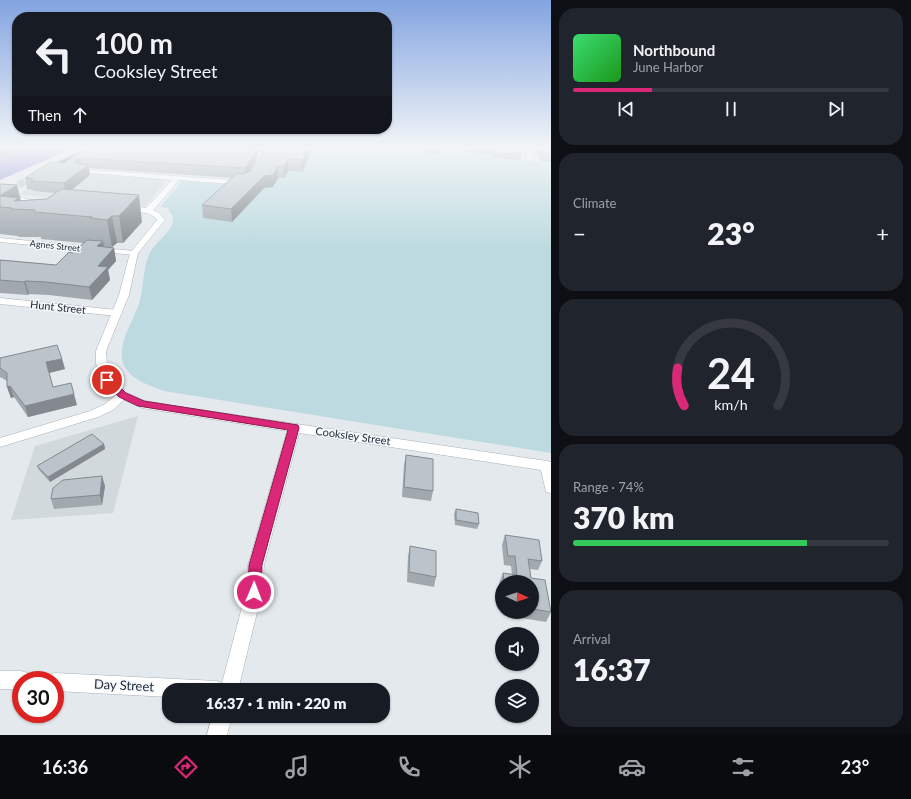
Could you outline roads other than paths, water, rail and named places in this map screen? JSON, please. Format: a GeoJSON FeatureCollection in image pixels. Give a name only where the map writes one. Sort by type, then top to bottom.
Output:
{"type":"FeatureCollection","features":[{"type":"Feature","properties":{"kind":"street"},"geometry":{"type":"LineString","coordinates":[[148,211],[174,181]]}},
{"type":"Feature","properties":{"kind":"street"},"geometry":{"type":"LineString","coordinates":[[235,181],[247,182]]}},
{"type":"Feature","properties":{"kind":"street"},"geometry":{"type":"LineString","coordinates":[[2,197],[17,203],[37,202]]}},
{"type":"Feature","properties":{"kind":"street"},"geometry":{"type":"LineString","coordinates":[[0,443],[94,414],[109,407],[122,395],[107,380],[103,372],[100,358],[104,342],[124,295],[134,253],[161,220],[157,214],[148,211],[116,208]]}},
{"type":"Feature","properties":{"kind":"street","name":"Agnes Street"},"geometry":{"type":"LineString","coordinates":[[0,240],[134,253]]}},
{"type":"Feature","properties":{"kind":"street","name":"Hunt Street"},"geometry":{"type":"LineString","coordinates":[[0,301],[117,313]]}},
{"type":"Feature","properties":{"kind":"street","name":"Cooksley Street"},"geometry":{"type":"LineString","coordinates":[[122,395],[135,402],[157,407],[549,467]]}},
{"type":"Feature","properties":{"kind":"street"},"geometry":{"type":"LineString","coordinates":[[230,683],[254,592],[256,565],[294,428]]}},
{"type":"Feature","properties":{"kind":"street"},"geometry":{"type":"LineString","coordinates":[[549,467],[551,488]]}},
{"type":"Feature","properties":{"kind":"street"},"geometry":{"type":"LineString","coordinates":[[0,680],[12,680]]}},
{"type":"Feature","properties":{"kind":"street","name":"Day Street"},"geometry":{"type":"LineString","coordinates":[[64,682],[162,687]]}},
{"type":"Feature","properties":{"kind":"street"},"geometry":{"type":"LineString","coordinates":[[216,735],[220,723]]}},
{"type":"Feature","properties":{"kind":"tunnel"},"geometry":{"type":"LineString","coordinates":[[0,195],[25,181]]}}]}
